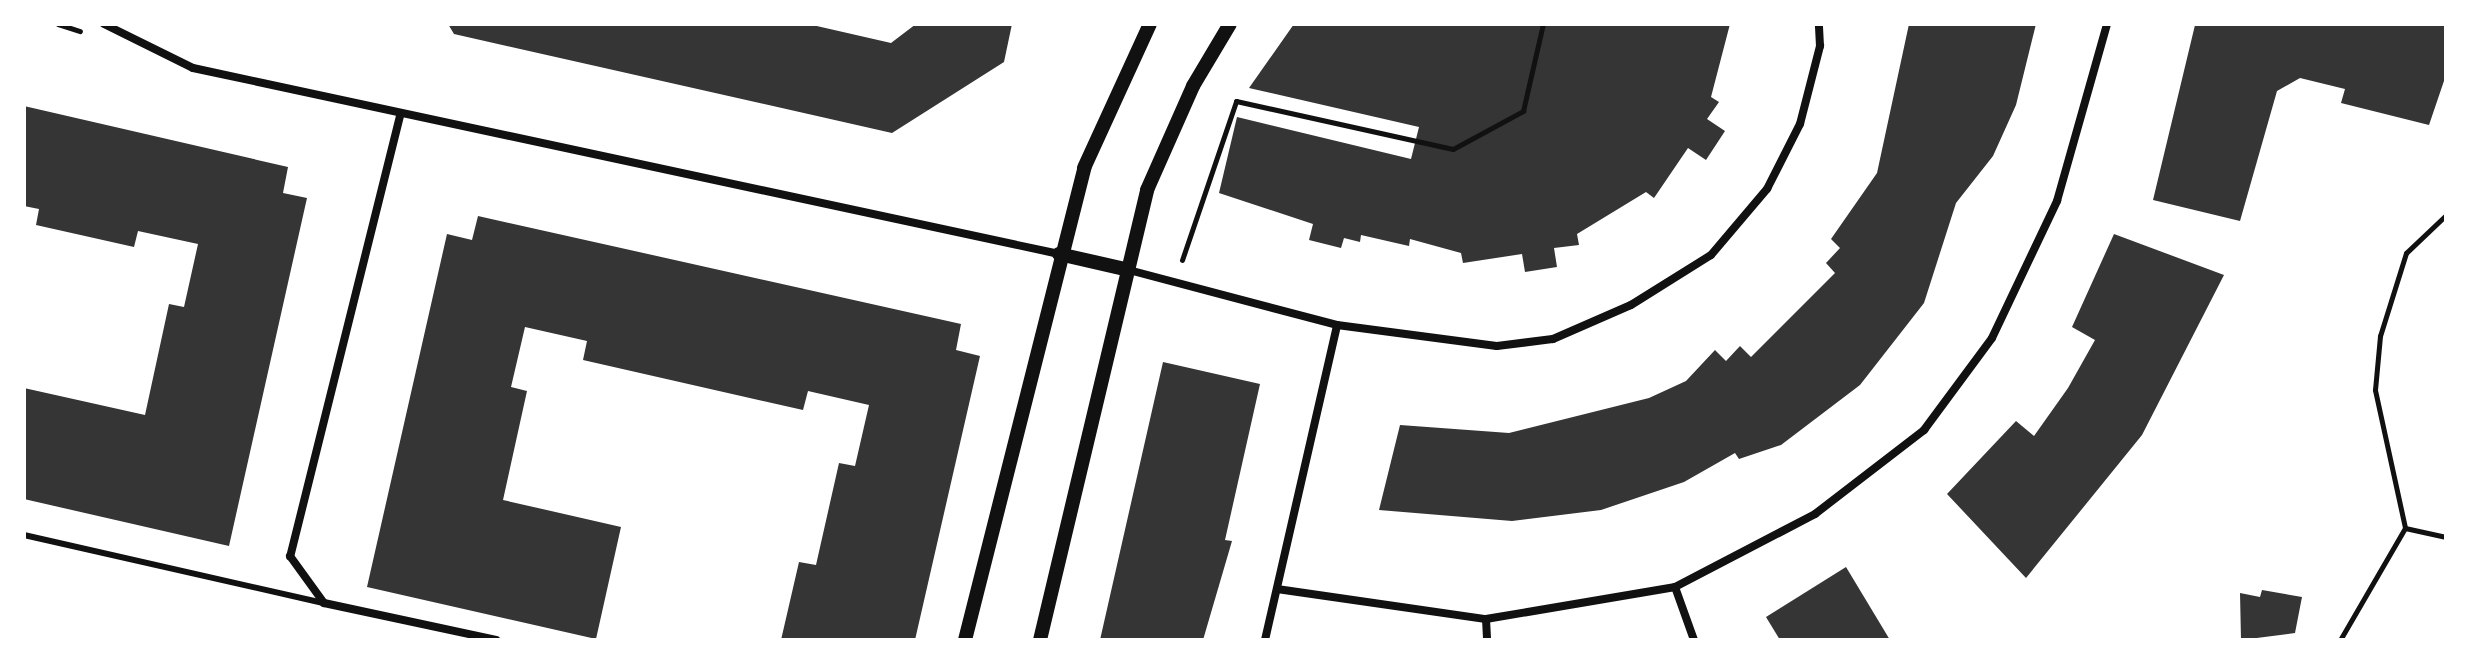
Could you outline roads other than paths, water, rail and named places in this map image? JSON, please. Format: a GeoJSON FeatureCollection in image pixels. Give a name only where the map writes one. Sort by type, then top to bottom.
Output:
{"type":"FeatureCollection","features":[{"type":"Feature","properties":{"kind":"street"},"geometry":{"type":"LineString","coordinates":[[104,24],[193,68],[400,116],[1059,254],[1175,281],[1337,325],[1497,346],[1553,339],[1631,305],[1711,255],[1767,189],[1800,124],[1820,46],[1819,24]]}},
{"type":"Feature","properties":{"kind":"street"},"geometry":{"type":"LineString","coordinates":[[965,640],[1059,254],[1084,168],[1150,24]]}},
{"type":"Feature","properties":{"kind":"street"},"geometry":{"type":"LineString","coordinates":[[1040,640],[1125,269],[1147,190],[1193,86],[1230,24]]}},
{"type":"Feature","properties":{"kind":"street"},"geometry":{"type":"LineString","coordinates":[[1277,589],[1486,619],[1675,587],[1815,514],[1924,430],[1992,338],[2057,201],[2107,24]]}},
{"type":"Feature","properties":{"kind":"street"},"geometry":{"type":"LineString","coordinates":[[400,116],[290,556],[324,603],[496,640]]}},
{"type":"Feature","properties":{"kind":"street"},"geometry":{"type":"LineString","coordinates":[[1265,640],[1337,325]]}},
{"type":"Feature","properties":{"kind":"street"},"geometry":{"type":"LineString","coordinates":[[1675,587],[1694,640]]}},
{"type":"Feature","properties":{"kind":"street"},"geometry":{"type":"LineString","coordinates":[[1486,619],[1487,640]]}},
{"type":"Feature","properties":{"kind":"lane"},"geometry":{"type":"LineString","coordinates":[[24,535],[324,603]]}}]}
